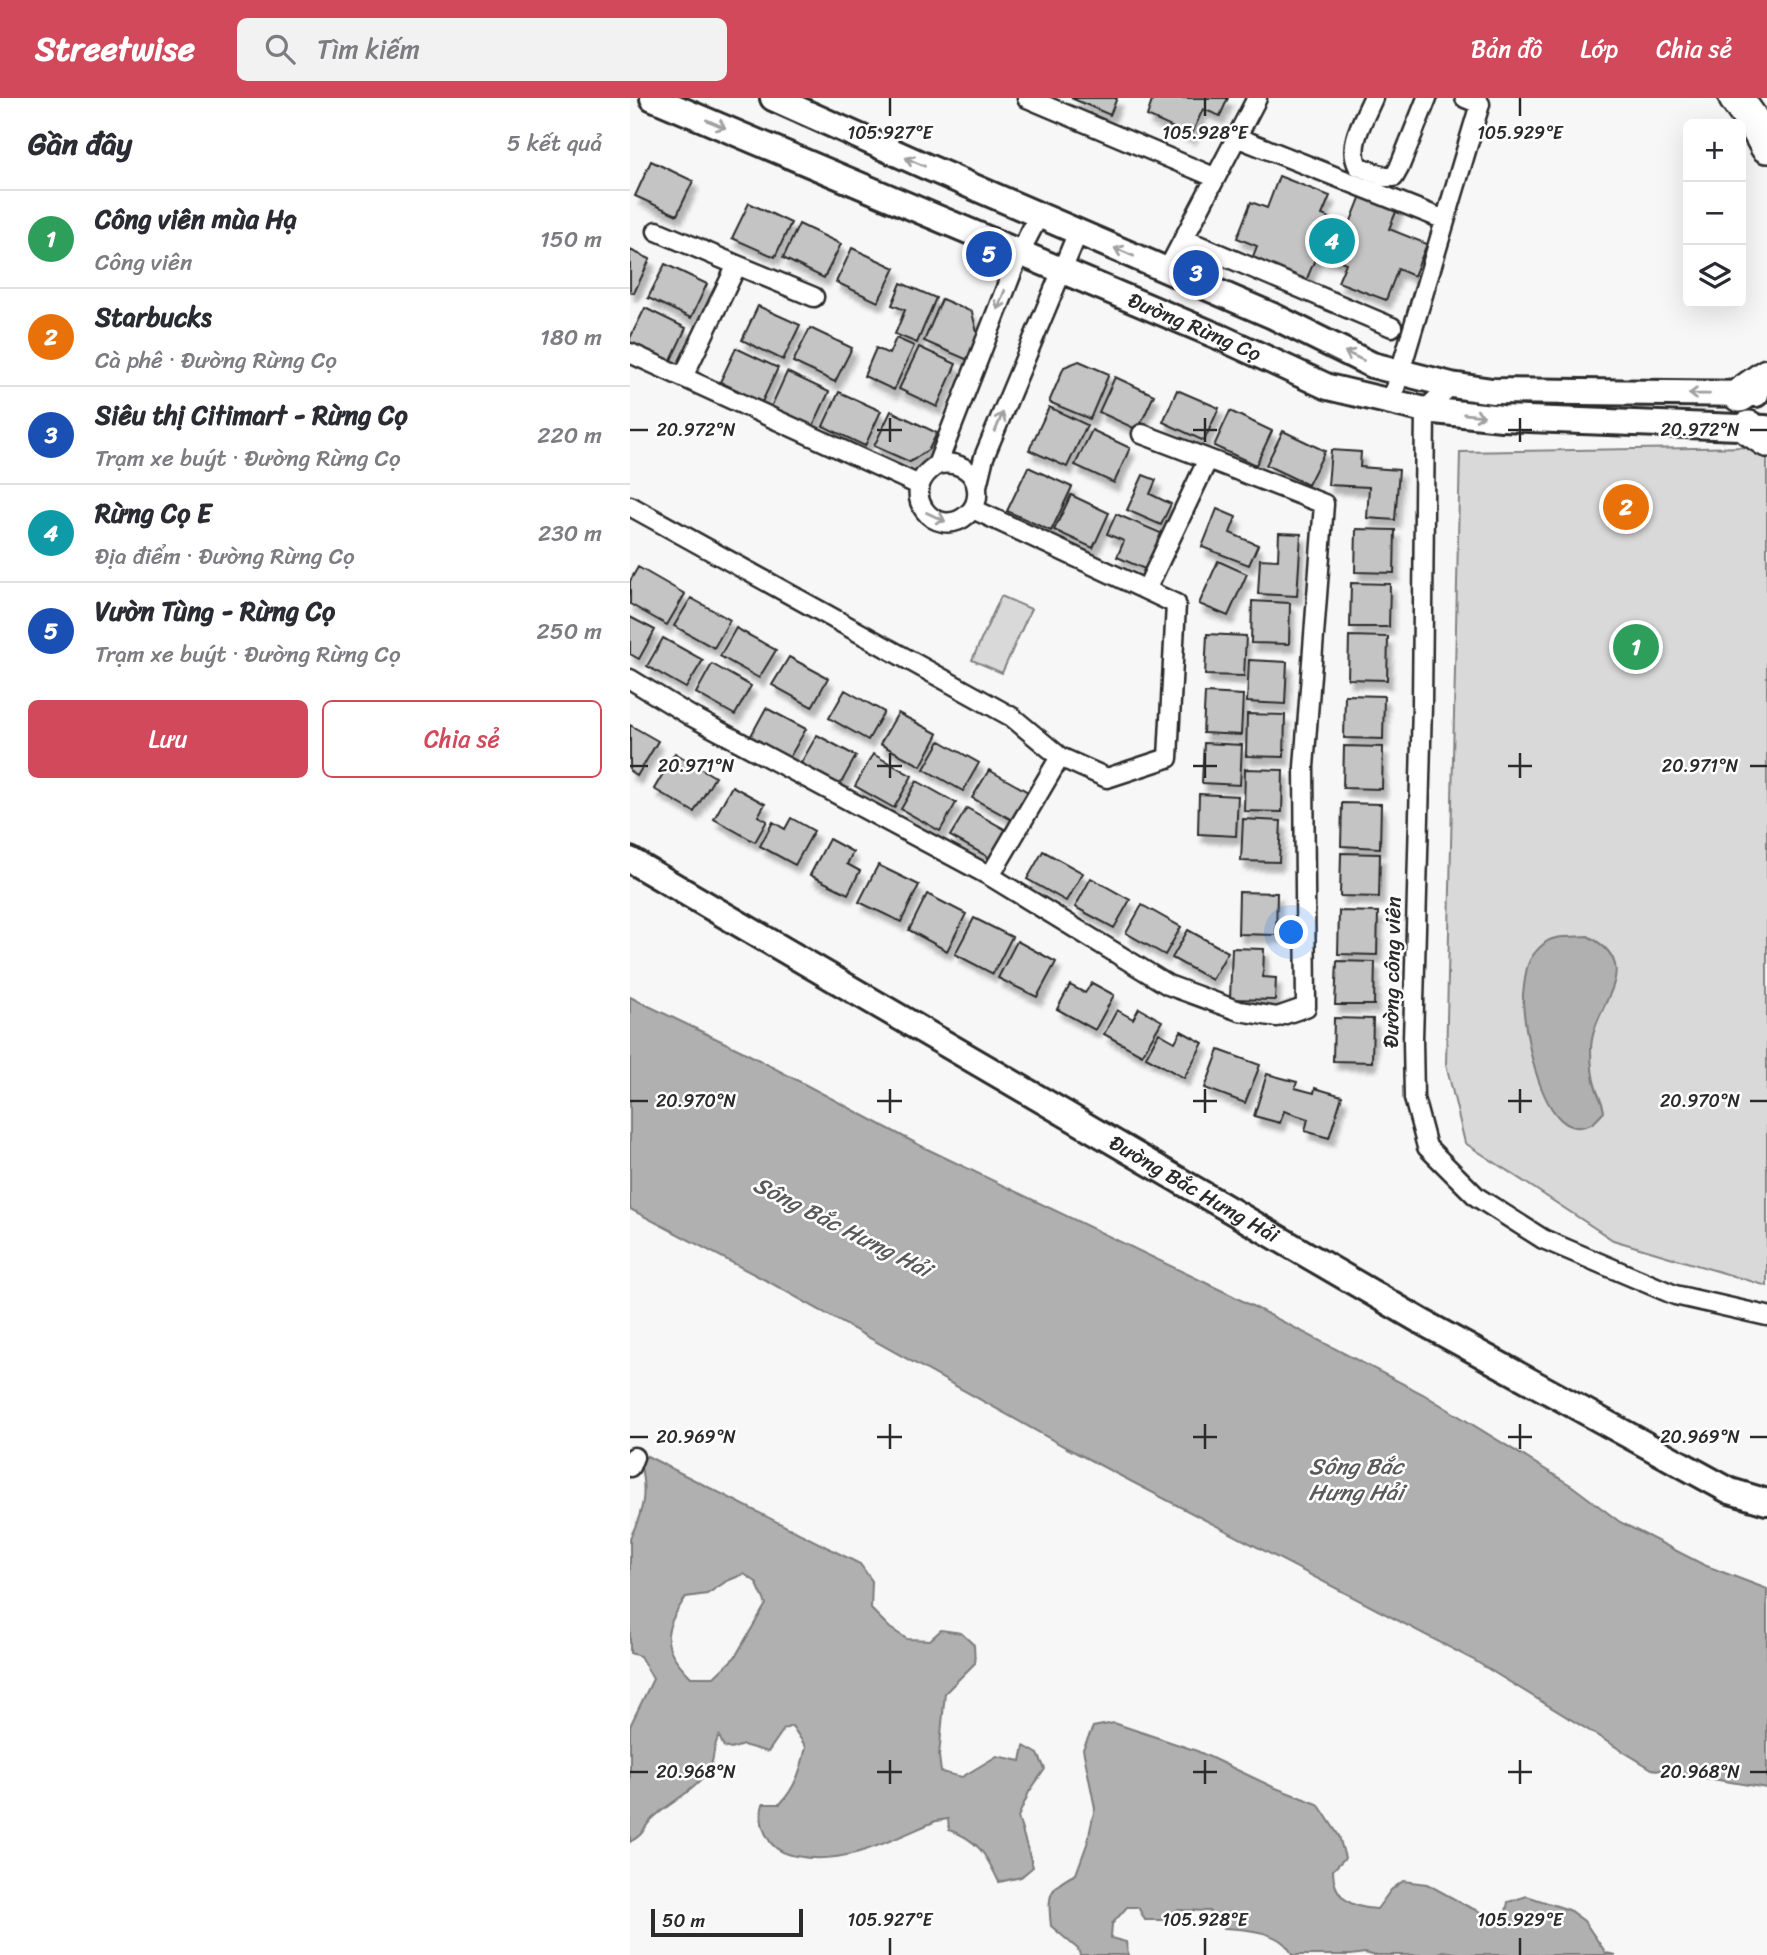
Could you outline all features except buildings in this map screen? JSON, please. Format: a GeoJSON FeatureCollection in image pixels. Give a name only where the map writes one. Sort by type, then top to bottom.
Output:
{"type":"FeatureCollection","features":[{"type":"Feature","properties":{"kind":"highway"},"geometry":{"type":"LineString","coordinates":[[1736,98],[1767,146]]}},
{"type":"Feature","properties":{"kind":"street","name":"Đường Rừng Cọ"},"geometry":{"type":"LineString","coordinates":[[653,98],[1222,338],[1328,387],[1425,410],[1502,418],[1761,432]]}},
{"type":"Feature","properties":{"kind":"street","name":"Đường Rừng Cọ"},"geometry":{"type":"LineString","coordinates":[[773,98],[1273,316],[1373,365],[1451,385],[1493,391],[1758,388]]}},
{"type":"Feature","properties":{"kind":"street"},"geometry":{"type":"LineString","coordinates":[[1027,98],[1214,177]]}},
{"type":"Feature","properties":{"kind":"street"},"geometry":{"type":"LineString","coordinates":[[1167,271],[1257,98]]}},
{"type":"Feature","properties":{"kind":"street"},"geometry":{"type":"LineString","coordinates":[[1373,98],[1355,141],[1353,157],[1358,166],[1385,177],[1394,177],[1427,98]]}},
{"type":"Feature","properties":{"kind":"street"},"geometry":{"type":"LineString","coordinates":[[1391,402],[1480,104],[1465,98]]}},
{"type":"Feature","properties":{"kind":"street"},"geometry":{"type":"LineString","coordinates":[[1236,137],[1445,220]]}},
{"type":"Feature","properties":{"kind":"street"},"geometry":{"type":"LineString","coordinates":[[937,465],[1020,252],[1039,215]]}},
{"type":"Feature","properties":{"kind":"street"},"geometry":{"type":"LineString","coordinates":[[657,230],[814,297]]}},
{"type":"Feature","properties":{"kind":"street"},"geometry":{"type":"LineString","coordinates":[[977,486],[970,473],[958,465],[944,463],[937,465],[923,477],[918,493],[923,509],[936,520],[960,520],[973,509],[984,457],[1078,232]]}},
{"type":"Feature","properties":{"kind":"street"},"geometry":{"type":"LineString","coordinates":[[1184,239],[1392,327]]}},
{"type":"Feature","properties":{"kind":"street"},"geometry":{"type":"LineString","coordinates":[[683,377],[737,265]]}},
{"type":"Feature","properties":{"kind":"street"},"geometry":{"type":"LineString","coordinates":[[630,353],[919,485]]}},
{"type":"Feature","properties":{"kind":"street"},"geometry":{"type":"LineString","coordinates":[[1425,410],[1451,385]]}},
{"type":"Feature","properties":{"kind":"street","name":"Đường công viên"},"geometry":{"type":"LineString","coordinates":[[1425,410],[1422,705],[1413,1040],[1414,1098],[1427,1147],[1477,1197],[1543,1239],[1675,1295],[1767,1316]]}},
{"type":"Feature","properties":{"kind":"street"},"geometry":{"type":"LineString","coordinates":[[630,679],[689,715],[990,876],[1168,985],[1239,1011],[1277,1017],[1306,1007],[1304,767],[1324,504],[1142,433]]}},
{"type":"Feature","properties":{"kind":"street"},"geometry":{"type":"LineString","coordinates":[[1146,590],[1208,459]]}},
{"type":"Feature","properties":{"kind":"street"},"geometry":{"type":"LineString","coordinates":[[632,510],[1012,717],[1059,757],[1107,778],[1168,758],[1176,604],[973,509]]}},
{"type":"Feature","properties":{"kind":"street"},"geometry":{"type":"LineString","coordinates":[[990,876],[1059,757]]}},
{"type":"Feature","properties":{"kind":"street","name":"Đường Bắc Hưng Hải"},"geometry":{"type":"LineString","coordinates":[[630,860],[1424,1323],[1730,1491],[1767,1502]]}},
{"type":"Feature","properties":{"kind":"shaded area"},"geometry":{"type":"Polygon","coordinates":[[[1753,447],[1767,456],[1767,1286],[1613,1240],[1465,1143],[1446,1064],[1460,452],[1753,447]]]}},
{"type":"Feature","properties":{"kind":"shaded area"},"geometry":{"type":"Polygon","coordinates":[[[1001,596],[1031,609],[1002,673],[972,660],[1001,596]]]}},
{"type":"Feature","properties":{"kind":"water"},"geometry":{"type":"Polygon","coordinates":[[[1588,936],[1605,948],[1614,961],[1616,974],[1599,1017],[1591,1049],[1594,1081],[1604,1112],[1593,1123],[1575,1127],[1560,1119],[1548,1103],[1539,1080],[1526,1030],[1523,994],[1528,964],[1543,944],[1555,938],[1588,936]]]}},
{"type":"Feature","properties":{"kind":"water","name":"Sông Bắc Hưng Hải"},"geometry":{"type":"Polygon","coordinates":[[[630,997],[744,1052],[923,1147],[1231,1295],[1423,1394],[1572,1486],[1620,1522],[1704,1565],[1767,1589],[1767,1788],[1652,1769],[1472,1659],[1067,1448],[767,1281],[630,1209],[630,997]]]}},
{"type":"Feature","properties":{"kind":"water"},"geometry":{"type":"Polygon","coordinates":[[[647,1456],[860,1564],[872,1581],[871,1609],[890,1628],[907,1639],[930,1640],[941,1630],[961,1633],[974,1645],[975,1663],[945,1693],[939,1756],[941,1772],[962,1777],[997,1756],[1021,1761],[1024,1746],[1038,1754],[1045,1769],[1029,1792],[1018,1817],[1033,1867],[1021,1877],[999,1882],[975,1844],[949,1830],[948,1819],[936,1821],[885,1843],[850,1854],[815,1858],[781,1851],[767,1836],[761,1814],[763,1804],[780,1804],[800,1770],[806,1747],[792,1726],[784,1729],[768,1752],[743,1745],[731,1749],[724,1747],[719,1736],[712,1764],[705,1775],[659,1813],[639,1836],[630,1842],[630,1726],[653,1679],[640,1656],[630,1653],[630,1538],[643,1501],[640,1462],[647,1456]],[[744,1574],[707,1594],[686,1597],[672,1620],[668,1638],[674,1656],[691,1677],[714,1677],[735,1657],[766,1604],[756,1582],[744,1574]]]}},
{"type":"Feature","properties":{"kind":"water"},"geometry":{"type":"Polygon","coordinates":[[[1114,1723],[1197,1751],[1273,1787],[1318,1804],[1339,1836],[1345,1858],[1333,1870],[1336,1888],[1345,1900],[1352,1904],[1377,1909],[1391,1890],[1403,1881],[1427,1884],[1467,1906],[1498,1917],[1506,1912],[1508,1902],[1527,1896],[1569,1910],[1584,1921],[1606,1953],[1616,1955],[1466,1955],[1444,1951],[1434,1955],[1292,1955],[1281,1941],[1272,1936],[1224,1928],[1209,1911],[1178,1910],[1162,1920],[1145,1920],[1138,1907],[1127,1907],[1112,1924],[1111,1938],[1126,1942],[1128,1955],[1080,1955],[1078,1949],[1051,1926],[1050,1900],[1059,1884],[1076,1874],[1087,1844],[1095,1808],[1083,1749],[1093,1727],[1114,1723]]]}},
{"type":"Feature","properties":{"kind":"place","name":"Rừng Cọ E"},"geometry":{"type":"Point","coordinates":[1332,241]}},
{"type":"Feature","properties":{"kind":"place","name":"Vườn Tùng - Rừng Cọ"},"geometry":{"type":"Point","coordinates":[989,254]}},
{"type":"Feature","properties":{"kind":"place","name":"Siêu thị Citimart - Rừng Cọ"},"geometry":{"type":"Point","coordinates":[1196,273]}},
{"type":"Feature","properties":{"kind":"place","name":"Starbucks"},"geometry":{"type":"Point","coordinates":[1626,507]}},
{"type":"Feature","properties":{"kind":"place","name":"Công viên mùa Hạ"},"geometry":{"type":"Point","coordinates":[1636,647]}}]}
